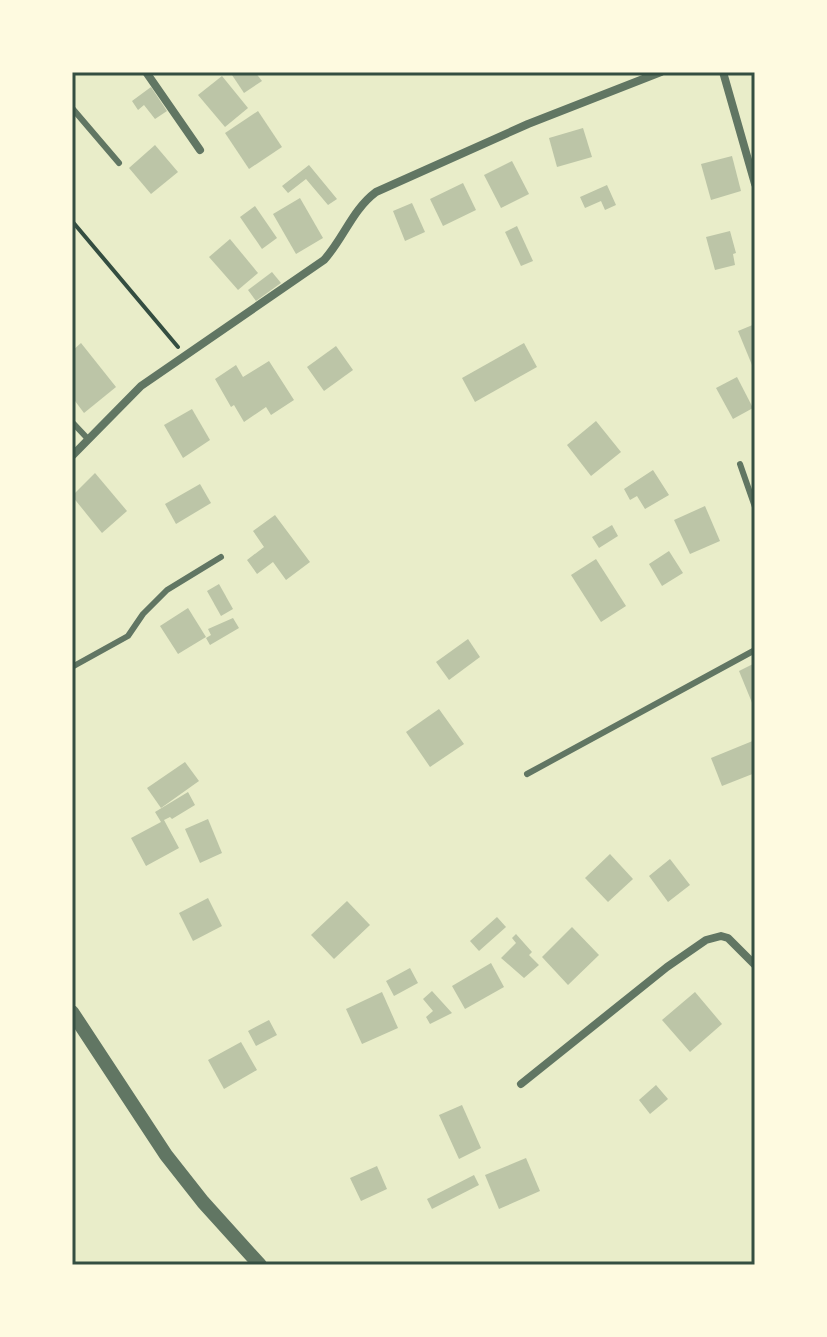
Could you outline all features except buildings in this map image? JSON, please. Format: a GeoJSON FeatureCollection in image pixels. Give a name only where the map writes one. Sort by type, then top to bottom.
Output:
{"type":"FeatureCollection","features":[{"type":"Feature","properties":{"kind":"street"},"geometry":{"type":"LineString","coordinates":[[146,72],[200,150]]}},
{"type":"Feature","properties":{"kind":"street"},"geometry":{"type":"LineString","coordinates":[[72,456],[133,393],[324,260],[343,237],[360,206],[376,192],[528,124],[661,72]]}},
{"type":"Feature","properties":{"kind":"street"},"geometry":{"type":"LineString","coordinates":[[723,72],[755,184]]}},
{"type":"Feature","properties":{"kind":"street"},"geometry":{"type":"LineString","coordinates":[[521,1084],[667,967],[706,940],[721,936],[728,938],[755,965]]}},
{"type":"Feature","properties":{"kind":"street"},"geometry":{"type":"LineString","coordinates":[[72,1012],[166,1155],[260,1265]]}},
{"type":"Feature","properties":{"kind":"lane"},"geometry":{"type":"LineString","coordinates":[[72,108],[119,163]]}},
{"type":"Feature","properties":{"kind":"lane"},"geometry":{"type":"LineString","coordinates":[[72,422],[88,439]]}},
{"type":"Feature","properties":{"kind":"lane"},"geometry":{"type":"LineString","coordinates":[[740,464],[755,507]]}},
{"type":"Feature","properties":{"kind":"lane"},"geometry":{"type":"LineString","coordinates":[[72,667],[128,636],[143,614],[167,590],[221,557]]}},
{"type":"Feature","properties":{"kind":"lane"},"geometry":{"type":"LineString","coordinates":[[527,774],[755,650]]}},
{"type":"Feature","properties":{"kind":"path"},"geometry":{"type":"LineString","coordinates":[[72,221],[184,355]]}}]}
